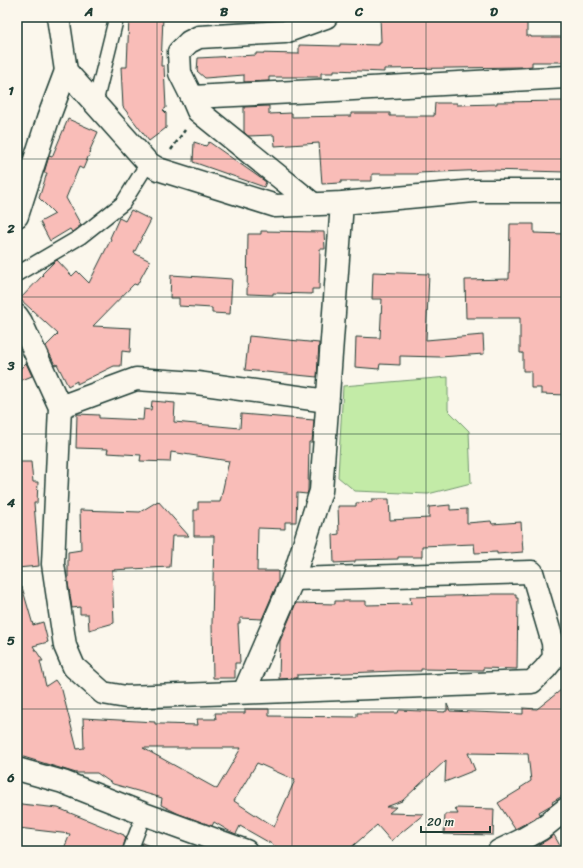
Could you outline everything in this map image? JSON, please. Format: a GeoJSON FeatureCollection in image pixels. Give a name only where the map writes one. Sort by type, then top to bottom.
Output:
{"type":"FeatureCollection","features":[{"type":"Feature","properties":{"kind":"street"},"geometry":{"type":"LineString","coordinates":[[17,215],[48,119],[66,71],[58,17]]}},
{"type":"Feature","properties":{"kind":"street"},"geometry":{"type":"LineString","coordinates":[[313,204],[194,109],[180,73],[179,52],[189,42],[199,37],[285,32],[326,17]]}},
{"type":"Feature","properties":{"kind":"street"},"geometry":{"type":"LineString","coordinates":[[66,71],[95,104],[157,163],[276,206],[342,203],[474,191],[566,191]]}},
{"type":"Feature","properties":{"kind":"street"},"geometry":{"type":"LineString","coordinates":[[194,109],[343,90],[566,77]]}},
{"type":"Feature","properties":{"kind":"street"},"geometry":{"type":"LineString","coordinates":[[244,692],[293,579],[321,491],[342,203]]}},
{"type":"Feature","properties":{"kind":"street"},"geometry":{"type":"LineString","coordinates":[[17,316],[60,407],[53,564],[65,646],[74,667],[103,692],[126,697],[532,682],[554,658],[553,643],[532,572],[293,579]]}},
{"type":"Feature","properties":{"kind":"street"},"geometry":{"type":"LineString","coordinates":[[60,407],[136,379],[197,383],[327,401]]}},
{"type":"Feature","properties":{"kind":"street"},"geometry":{"type":"LineString","coordinates":[[17,769],[63,782],[144,814],[246,851]]}},
{"type":"Feature","properties":{"kind":"street"},"geometry":{"type":"LineString","coordinates":[[499,851],[541,829],[566,808]]}},
{"type":"Feature","properties":{"kind":"lane"},"geometry":{"type":"LineString","coordinates":[[95,104],[115,23],[115,17]]}},
{"type":"Feature","properties":{"kind":"lane"},"geometry":{"type":"LineString","coordinates":[[17,274],[80,237],[123,203],[157,163]]}},
{"type":"Feature","properties":{"kind":"lane"},"geometry":{"type":"LineString","coordinates":[[130,851],[144,814]]}},
{"type":"Feature","properties":{"kind":"path"},"geometry":{"type":"LineString","coordinates":[[157,163],[194,109]]}},
{"type":"Feature","properties":{"kind":"green space"},"geometry":{"type":"Polygon","coordinates":[[[448,377],[448,410],[469,431],[471,483],[428,494],[355,491],[338,477],[343,386],[448,377]]]}},
{"type":"Feature","properties":{"kind":"building"},"geometry":{"type":"Polygon","coordinates":[[[129,17],[163,17],[161,66],[164,66],[166,108],[163,110],[166,113],[166,128],[149,141],[123,107],[121,67],[127,67],[129,17]]]}},
{"type":"Feature","properties":{"kind":"building"},"geometry":{"type":"Polygon","coordinates":[[[380,17],[527,17],[527,36],[566,37],[566,62],[532,62],[532,66],[522,67],[384,69],[384,72],[334,70],[334,73],[321,73],[321,77],[269,77],[269,81],[244,82],[244,75],[205,78],[197,71],[198,58],[256,55],[256,53],[299,54],[299,45],[379,45],[379,42],[381,42],[380,17]]]}},
{"type":"Feature","properties":{"kind":"building"},"geometry":{"type":"Polygon","coordinates":[[[566,101],[566,172],[488,170],[418,174],[372,174],[372,181],[341,181],[341,183],[322,184],[319,143],[275,146],[274,135],[248,136],[244,132],[244,107],[269,106],[269,114],[292,113],[292,117],[351,116],[351,113],[390,113],[390,116],[434,116],[435,103],[457,103],[457,105],[497,104],[497,102],[566,101]]]}},
{"type":"Feature","properties":{"kind":"building"},"geometry":{"type":"Polygon","coordinates":[[[68,119],[98,132],[83,169],[79,167],[66,198],[81,225],[72,232],[70,229],[50,241],[40,222],[55,214],[39,198],[47,173],[44,173],[49,156],[52,157],[68,119]]]}},
{"type":"Feature","properties":{"kind":"building"},"geometry":{"type":"Polygon","coordinates":[[[194,142],[206,146],[209,142],[266,182],[264,187],[193,162],[194,142]]]}},
{"type":"Feature","properties":{"kind":"building"},"geometry":{"type":"Polygon","coordinates":[[[17,151],[24,152],[19,168],[17,167],[17,151]]]}},
{"type":"Feature","properties":{"kind":"building"},"geometry":{"type":"Polygon","coordinates":[[[131,210],[151,220],[134,253],[150,261],[137,285],[134,284],[93,326],[131,328],[130,352],[122,351],[121,366],[114,366],[77,384],[77,381],[68,386],[57,364],[55,365],[46,346],[58,334],[20,299],[43,275],[42,274],[57,260],[72,276],[77,271],[89,283],[111,239],[110,238],[119,218],[125,221],[131,210]]]}},
{"type":"Feature","properties":{"kind":"building"},"geometry":{"type":"Polygon","coordinates":[[[510,224],[534,224],[534,233],[566,234],[566,395],[541,394],[541,388],[531,388],[531,371],[523,371],[523,353],[520,353],[520,318],[466,318],[465,280],[509,279],[510,224]]]}},
{"type":"Feature","properties":{"kind":"building"},"geometry":{"type":"Polygon","coordinates":[[[261,231],[324,232],[325,249],[320,249],[319,289],[312,289],[312,294],[247,294],[248,234],[261,234],[261,231]]]}},
{"type":"Feature","properties":{"kind":"building"},"geometry":{"type":"Polygon","coordinates":[[[373,272],[429,274],[426,340],[483,335],[484,354],[440,357],[400,356],[400,365],[380,364],[379,369],[355,367],[356,337],[380,338],[382,299],[372,299],[373,272]]]}},
{"type":"Feature","properties":{"kind":"building"},"geometry":{"type":"Polygon","coordinates":[[[171,275],[232,279],[230,314],[212,313],[212,308],[179,306],[179,298],[170,298],[171,275]]]}},
{"type":"Feature","properties":{"kind":"building"},"geometry":{"type":"Polygon","coordinates":[[[249,336],[319,343],[317,377],[245,370],[249,336]]]}},
{"type":"Feature","properties":{"kind":"building"},"geometry":{"type":"Polygon","coordinates":[[[26,363],[32,376],[17,382],[17,372],[26,363]]]}},
{"type":"Feature","properties":{"kind":"building"},"geometry":{"type":"Polygon","coordinates":[[[152,401],[175,403],[174,422],[240,428],[241,414],[314,420],[312,442],[309,442],[308,491],[307,494],[297,493],[296,522],[285,522],[285,529],[258,528],[257,571],[278,571],[278,582],[262,619],[240,618],[240,623],[238,623],[240,663],[235,663],[235,678],[213,678],[212,624],[214,536],[194,536],[194,510],[198,510],[198,502],[220,502],[229,461],[171,452],[170,462],[140,461],[141,455],[107,453],[108,449],[76,448],[77,414],[99,415],[99,418],[143,420],[144,409],[151,410],[152,401]]]}},
{"type":"Feature","properties":{"kind":"building"},"geometry":{"type":"Polygon","coordinates":[[[17,462],[31,462],[33,482],[38,482],[37,503],[34,503],[39,566],[17,568],[17,462]]]}},
{"type":"Feature","properties":{"kind":"building"},"geometry":{"type":"Polygon","coordinates":[[[372,499],[389,499],[390,520],[429,518],[429,507],[450,505],[450,510],[467,509],[467,523],[491,521],[492,524],[521,522],[523,552],[497,554],[497,552],[475,553],[474,544],[422,546],[422,557],[398,557],[398,559],[355,560],[355,562],[334,563],[333,535],[339,534],[338,506],[356,506],[356,503],[372,502],[372,499]]]}},
{"type":"Feature","properties":{"kind":"building"},"geometry":{"type":"Polygon","coordinates":[[[158,501],[189,536],[172,536],[170,567],[112,570],[114,623],[89,630],[88,614],[80,614],[80,607],[72,608],[68,583],[68,552],[81,550],[80,510],[140,512],[158,501]]]}},
{"type":"Feature","properties":{"kind":"building"},"geometry":{"type":"Polygon","coordinates":[[[22,587],[33,625],[43,622],[48,642],[33,646],[43,661],[40,661],[46,686],[55,680],[62,690],[77,749],[84,748],[83,718],[155,722],[155,724],[198,725],[197,719],[216,719],[215,713],[245,713],[245,709],[269,709],[269,716],[357,717],[357,713],[398,713],[399,710],[445,712],[447,711],[447,704],[450,711],[523,714],[523,708],[537,709],[566,686],[566,794],[539,812],[540,814],[534,819],[515,829],[498,803],[531,781],[528,754],[468,753],[475,770],[445,782],[446,760],[402,801],[386,807],[396,807],[389,813],[424,814],[391,841],[377,825],[347,851],[284,851],[240,826],[236,834],[214,822],[212,826],[179,814],[161,805],[162,798],[113,784],[97,773],[76,773],[17,755],[17,588],[22,587]],[[143,748],[217,789],[241,748],[143,748]],[[257,763],[234,801],[274,827],[295,780],[257,763]]]}},
{"type":"Feature","properties":{"kind":"building"},"geometry":{"type":"Polygon","coordinates":[[[516,594],[516,598],[518,598],[517,669],[421,669],[421,671],[297,675],[297,678],[279,679],[280,641],[296,603],[335,604],[335,601],[366,601],[366,605],[411,604],[410,597],[516,594]]]}},
{"type":"Feature","properties":{"kind":"building"},"geometry":{"type":"Polygon","coordinates":[[[21,804],[58,808],[124,835],[126,837],[122,851],[63,851],[70,834],[18,828],[21,804]]]}},
{"type":"Feature","properties":{"kind":"building"},"geometry":{"type":"Polygon","coordinates":[[[455,808],[494,809],[493,835],[444,834],[445,814],[458,814],[455,808]]]}},
{"type":"Feature","properties":{"kind":"building"},"geometry":{"type":"Polygon","coordinates":[[[554,835],[563,851],[529,850],[547,840],[554,835]]]}},
{"type":"Feature","properties":{"kind":"building"},"geometry":{"type":"Polygon","coordinates":[[[142,843],[160,850],[160,851],[139,851],[142,843]]]}}]}
